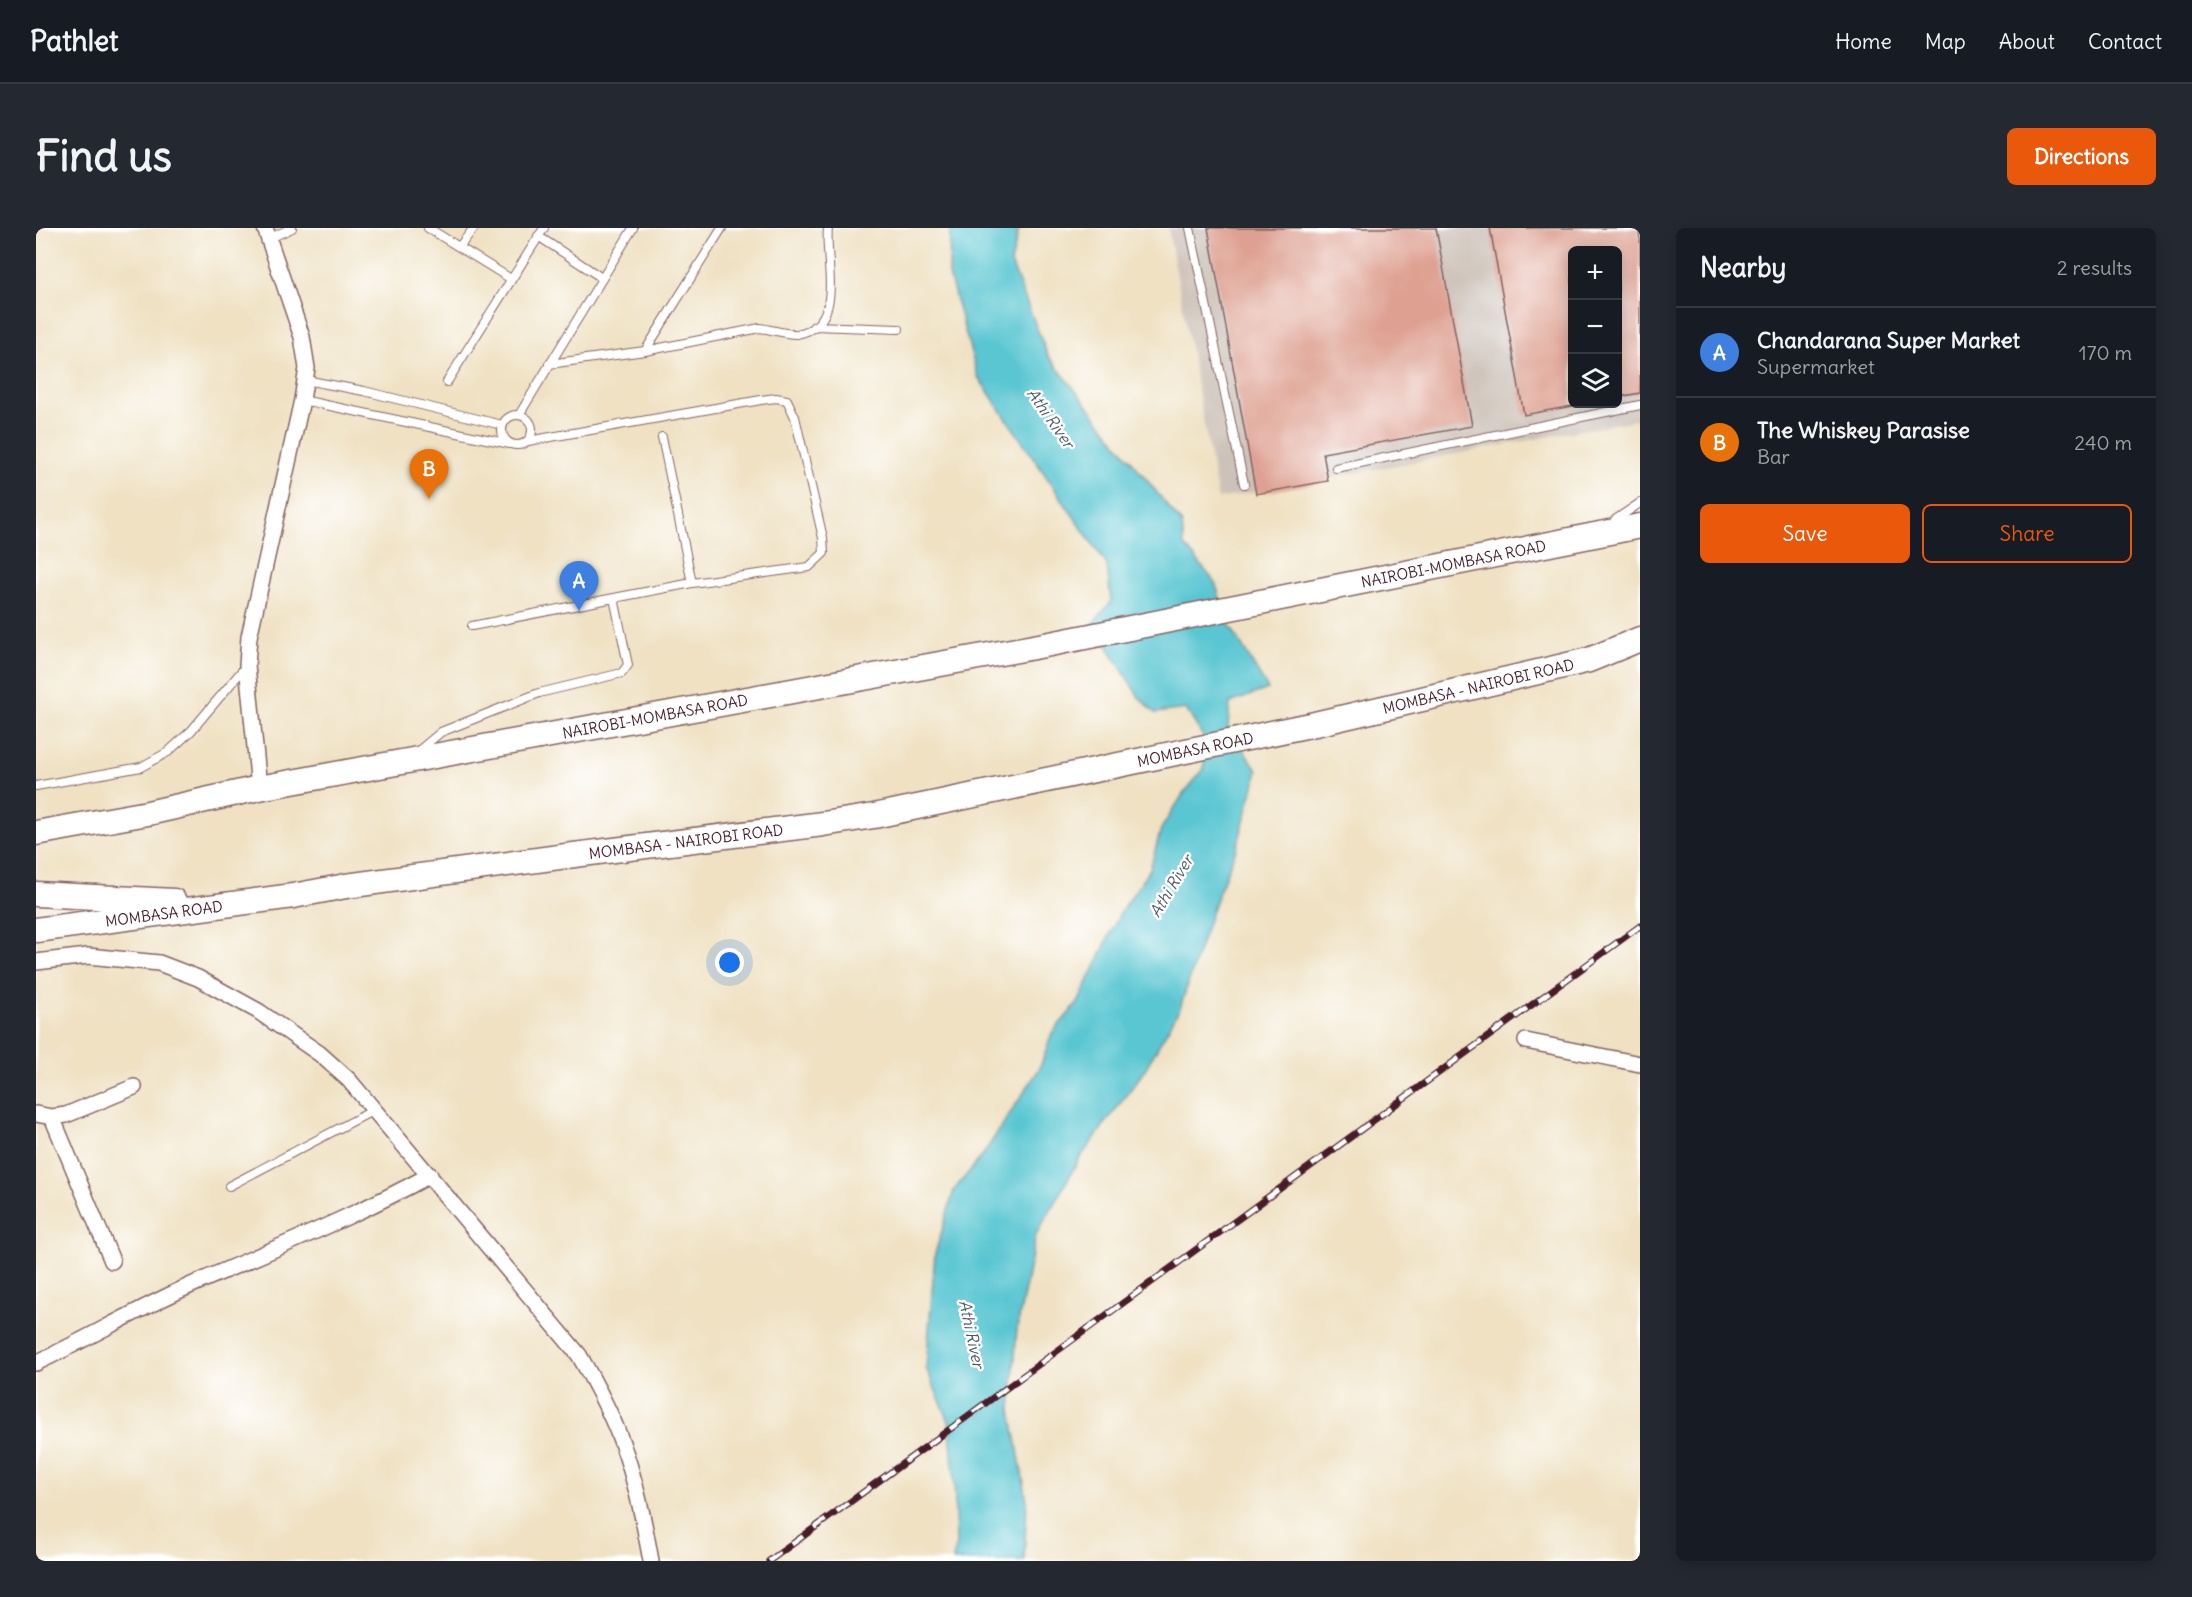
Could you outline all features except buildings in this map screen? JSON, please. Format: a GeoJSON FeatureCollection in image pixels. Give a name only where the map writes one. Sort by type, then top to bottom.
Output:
{"type":"FeatureCollection","features":[{"type":"Feature","properties":{"kind":"highway"},"geometry":{"type":"LineString","coordinates":[[1541,546],[1615,520],[1640,514]]}},
{"type":"Feature","properties":{"kind":"highway","name":"NAIROBI-MOMBASA ROAD"},"geometry":{"type":"LineString","coordinates":[[259,789],[1050,644],[1640,526]]}},
{"type":"Feature","properties":{"kind":"highway","name":"MOMBASA - NAIROBI ROAD"},"geometry":{"type":"LineString","coordinates":[[1315,724],[1589,660],[1634,642]]}},
{"type":"Feature","properties":{"kind":"highway","name":"MOMBASA ROAD"},"geometry":{"type":"LineString","coordinates":[[1077,774],[1315,724]]}},
{"type":"Feature","properties":{"kind":"highway","name":"MOMBASA - NAIROBI ROAD"},"geometry":{"type":"LineString","coordinates":[[293,896],[346,886],[574,855],[823,824],[956,800],[1077,774]]}},
{"type":"Feature","properties":{"kind":"highway"},"geometry":{"type":"LineString","coordinates":[[36,833],[148,813],[259,789]]}},
{"type":"Feature","properties":{"kind":"highway"},"geometry":{"type":"LineString","coordinates":[[36,894],[234,904]]}},
{"type":"Feature","properties":{"kind":"highway","name":"MOMBASA ROAD"},"geometry":{"type":"LineString","coordinates":[[36,930],[293,896]]}},
{"type":"Feature","properties":{"kind":"street"},"geometry":{"type":"LineString","coordinates":[[259,789],[247,665],[249,637],[302,400],[306,368],[302,337],[267,233]]}},
{"type":"Feature","properties":{"kind":"street"},"geometry":{"type":"LineString","coordinates":[[36,962],[88,956],[159,963],[198,978],[248,1005],[320,1054],[349,1080],[579,1355],[595,1382],[623,1443],[643,1515],[651,1561]]}},
{"type":"Feature","properties":{"kind":"street"},"geometry":{"type":"LineString","coordinates":[[1526,1041],[1640,1064]]}},
{"type":"Feature","properties":{"kind":"street"},"geometry":{"type":"LineString","coordinates":[[36,1114],[52,1117],[66,1115],[134,1087]]}},
{"type":"Feature","properties":{"kind":"street"},"geometry":{"type":"LineString","coordinates":[[52,1117],[112,1261]]}},
{"type":"Feature","properties":{"kind":"street"},"geometry":{"type":"LineString","coordinates":[[36,1363],[184,1289],[380,1203],[430,1175]]}},
{"type":"Feature","properties":{"kind":"lane"},"geometry":{"type":"LineString","coordinates":[[267,233],[292,228]]}},
{"type":"Feature","properties":{"kind":"lane"},"geometry":{"type":"LineString","coordinates":[[428,228],[511,279]]}},
{"type":"Feature","properties":{"kind":"lane"},"geometry":{"type":"LineString","coordinates":[[459,248],[474,228]]}},
{"type":"Feature","properties":{"kind":"lane"},"geometry":{"type":"LineString","coordinates":[[447,382],[544,228]]}},
{"type":"Feature","properties":{"kind":"lane"},"geometry":{"type":"LineString","coordinates":[[519,415],[633,228]]}},
{"type":"Feature","properties":{"kind":"lane"},"geometry":{"type":"LineString","coordinates":[[645,351],[722,228]]}},
{"type":"Feature","properties":{"kind":"lane"},"geometry":{"type":"LineString","coordinates":[[549,364],[645,351],[760,328],[796,334],[814,326],[826,313],[830,296],[826,244],[828,228]]}},
{"type":"Feature","properties":{"kind":"lane"},"geometry":{"type":"LineString","coordinates":[[1190,228],[1244,484]]}},
{"type":"Feature","properties":{"kind":"lane"},"geometry":{"type":"LineString","coordinates":[[538,236],[602,278]]}},
{"type":"Feature","properties":{"kind":"lane"},"geometry":{"type":"LineString","coordinates":[[814,326],[899,328]]}},
{"type":"Feature","properties":{"kind":"lane"},"geometry":{"type":"LineString","coordinates":[[305,380],[502,425]]}},
{"type":"Feature","properties":{"kind":"lane"},"geometry":{"type":"LineString","coordinates":[[302,400],[523,445],[528,441],[762,400],[776,398],[787,400],[795,417],[823,538],[824,553],[809,567],[692,583],[472,626]]}},
{"type":"Feature","properties":{"kind":"lane"},"geometry":{"type":"LineString","coordinates":[[1336,468],[1640,405]]}},
{"type":"Feature","properties":{"kind":"lane"},"geometry":{"type":"LineString","coordinates":[[510,444],[501,432],[502,425],[512,416],[525,417],[532,428],[528,441]]}},
{"type":"Feature","properties":{"kind":"lane"},"geometry":{"type":"LineString","coordinates":[[662,437],[692,583]]}},
{"type":"Feature","properties":{"kind":"lane"},"geometry":{"type":"LineString","coordinates":[[1615,520],[1640,503]]}},
{"type":"Feature","properties":{"kind":"lane"},"geometry":{"type":"LineString","coordinates":[[403,763],[441,732],[539,693],[622,673],[628,665],[614,598]]}},
{"type":"Feature","properties":{"kind":"lane"},"geometry":{"type":"LineString","coordinates":[[36,786],[141,767],[168,752],[190,731],[247,665]]}},
{"type":"Feature","properties":{"kind":"lane"},"geometry":{"type":"LineString","coordinates":[[229,1186],[374,1110]]}},
{"type":"Feature","properties":{"kind":"shaded area"},"geometry":{"type":"Polygon","coordinates":[[[1168,228],[1640,228],[1640,419],[1218,499],[1168,228]]]}},
{"type":"Feature","properties":{"kind":"water","name":"Athi River"},"geometry":{"type":"Polygon","coordinates":[[[950,228],[1019,228],[1011,263],[1048,356],[1182,524],[1184,545],[1215,582],[1227,621],[1268,689],[1230,703],[1228,727],[1258,771],[1237,847],[1214,904],[1180,1008],[1144,1071],[1080,1158],[1036,1235],[1017,1328],[1011,1410],[1027,1501],[1024,1561],[953,1561],[956,1543],[954,1474],[949,1421],[926,1368],[935,1254],[954,1190],[982,1156],[1040,1068],[1052,1033],[1078,1003],[1120,913],[1150,869],[1161,829],[1184,793],[1204,769],[1204,738],[1186,709],[1155,713],[1139,697],[1093,623],[1111,602],[1107,565],[978,377],[949,275],[950,228]]]}},
{"type":"Feature","properties":{"kind":"railway"},"geometry":{"type":"LineString","coordinates":[[769,1561],[1640,926]]}},
{"type":"Feature","properties":{"kind":"place","name":"The Whiskey Parasise"},"geometry":{"type":"Point","coordinates":[429,499]}},
{"type":"Feature","properties":{"kind":"place","name":"Chandarana Super Market"},"geometry":{"type":"Point","coordinates":[579,611]}}]}
